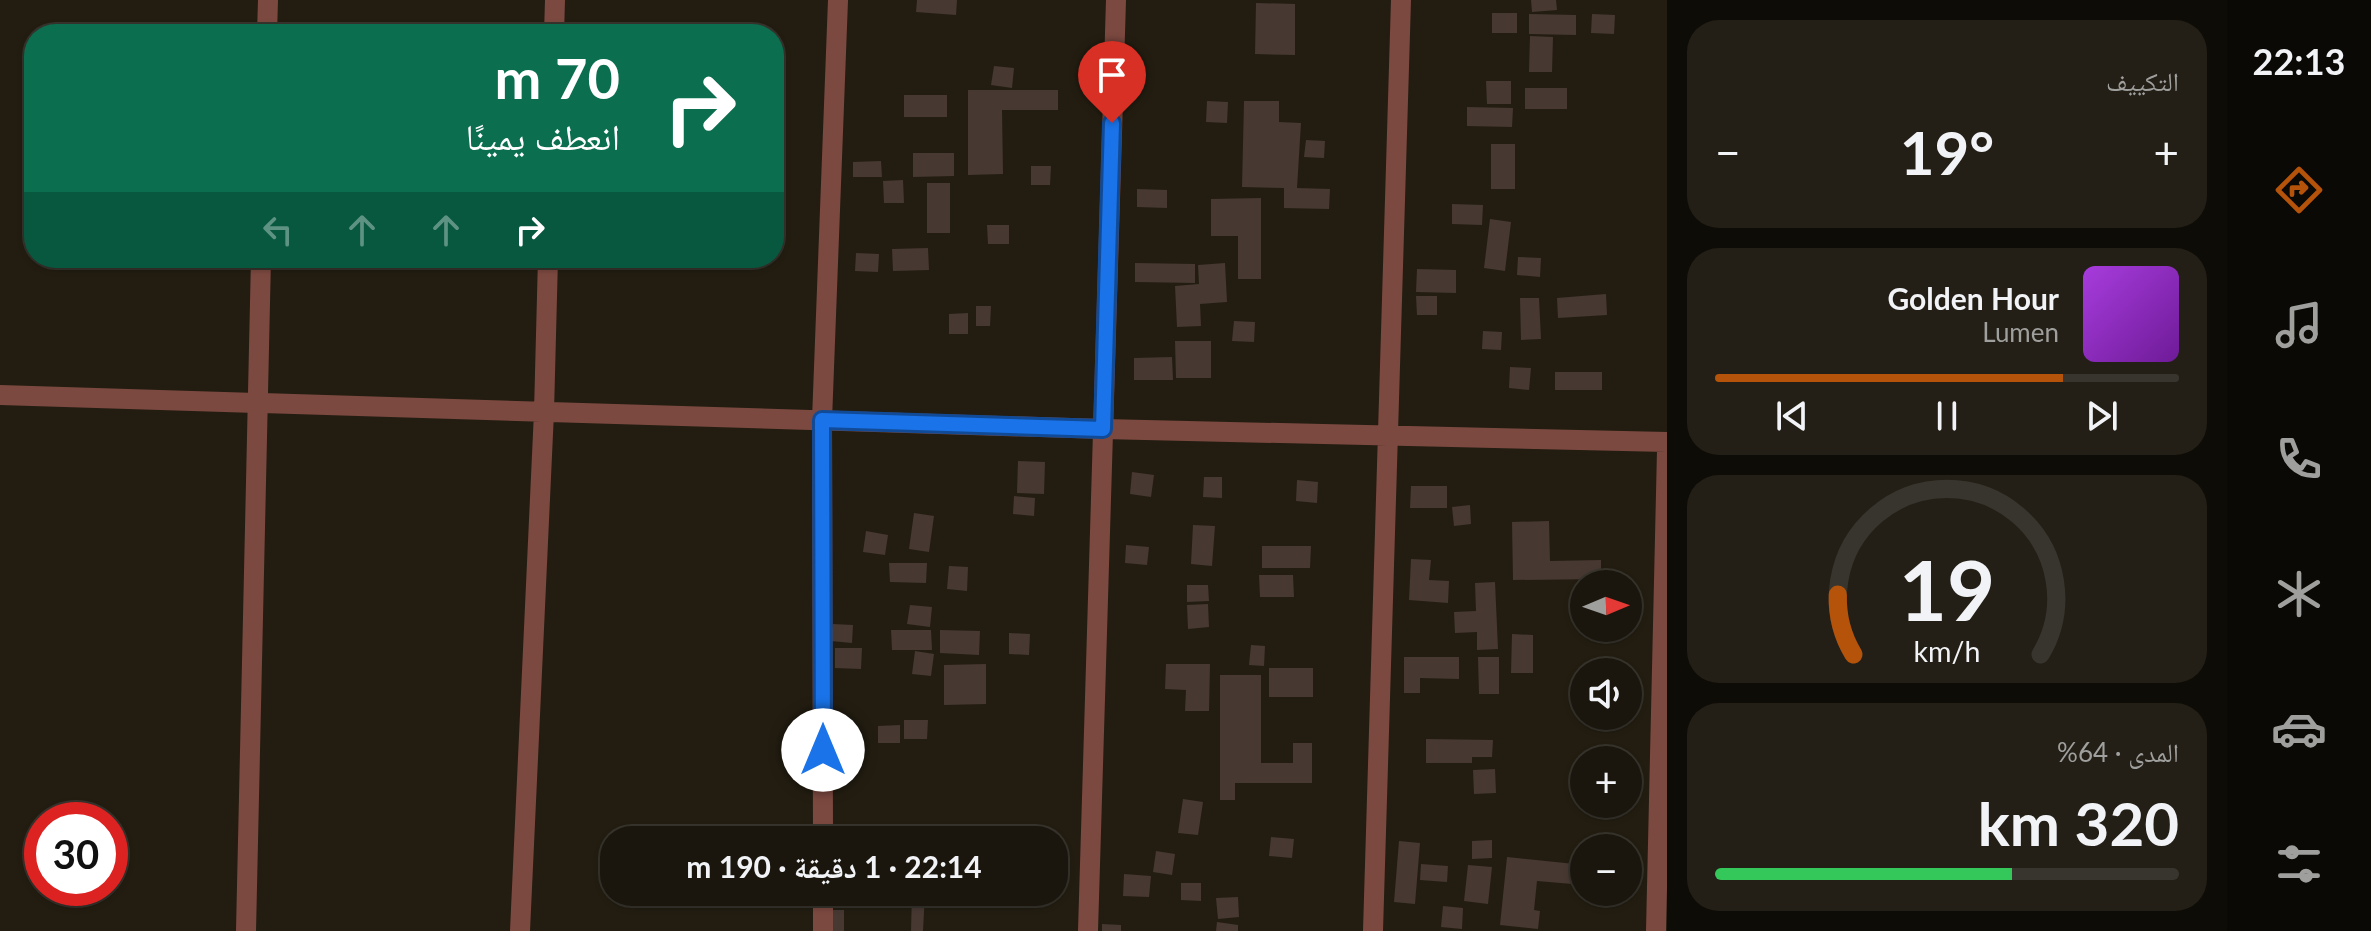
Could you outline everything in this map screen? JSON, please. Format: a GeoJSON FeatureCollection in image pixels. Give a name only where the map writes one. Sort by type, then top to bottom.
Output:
{"type":"FeatureCollection","features":[{"type":"Feature","properties":{"kind":"street"},"geometry":{"type":"LineString","coordinates":[[267,24],[268,0]]}},
{"type":"Feature","properties":{"kind":"street"},"geometry":{"type":"LineString","coordinates":[[554,24],[555,0]]}},
{"type":"Feature","properties":{"kind":"street"},"geometry":{"type":"LineString","coordinates":[[823,826],[822,420],[838,0]]}},
{"type":"Feature","properties":{"kind":"street"},"geometry":{"type":"LineString","coordinates":[[1088,931],[1116,0]]}},
{"type":"Feature","properties":{"kind":"street"},"geometry":{"type":"LineString","coordinates":[[1373,931],[1401,0]]}},
{"type":"Feature","properties":{"kind":"street"},"geometry":{"type":"LineString","coordinates":[[246,931],[261,268]]}},
{"type":"Feature","properties":{"kind":"street"},"geometry":{"type":"LineString","coordinates":[[520,931],[548,268]]}},
{"type":"Feature","properties":{"kind":"street"},"geometry":{"type":"LineString","coordinates":[[0,395],[1103,429],[1667,442]]}},
{"type":"Feature","properties":{"kind":"street"},"geometry":{"type":"LineString","coordinates":[[1656,931],[1664,736],[1667,450]]}},
{"type":"Feature","properties":{"kind":"street"},"geometry":{"type":"LineString","coordinates":[[823,906],[823,931]]}},
{"type":"Feature","properties":{"kind":"building"},"geometry":{"type":"Polygon","coordinates":[[[917,0],[957,0],[956,15],[916,12],[917,0]]]}},
{"type":"Feature","properties":{"kind":"building"},"geometry":{"type":"Polygon","coordinates":[[[1531,0],[1556,0],[1557,10],[1532,12],[1531,0]]]}},
{"type":"Feature","properties":{"kind":"building"},"geometry":{"type":"Polygon","coordinates":[[[1256,3],[1295,4],[1295,55],[1255,54],[1256,3]]]}},
{"type":"Feature","properties":{"kind":"building"},"geometry":{"type":"Polygon","coordinates":[[[1492,13],[1517,13],[1517,33],[1492,33],[1492,13]]]}},
{"type":"Feature","properties":{"kind":"building"},"geometry":{"type":"Polygon","coordinates":[[[1529,14],[1576,15],[1576,35],[1529,34],[1529,14]]]}},
{"type":"Feature","properties":{"kind":"building"},"geometry":{"type":"Polygon","coordinates":[[[1592,14],[1615,15],[1614,34],[1591,33],[1592,14]]]}},
{"type":"Feature","properties":{"kind":"building"},"geometry":{"type":"Polygon","coordinates":[[[1530,36],[1553,37],[1552,72],[1529,72],[1530,36]]]}},
{"type":"Feature","properties":{"kind":"building"},"geometry":{"type":"Polygon","coordinates":[[[994,66],[1014,68],[1012,88],[991,85],[994,66]]]}},
{"type":"Feature","properties":{"kind":"building"},"geometry":{"type":"Polygon","coordinates":[[[1486,81],[1511,81],[1511,104],[1487,104],[1486,81]]]}},
{"type":"Feature","properties":{"kind":"building"},"geometry":{"type":"Polygon","coordinates":[[[1525,88],[1567,88],[1567,109],[1525,109],[1525,88]]]}},
{"type":"Feature","properties":{"kind":"building"},"geometry":{"type":"Polygon","coordinates":[[[968,90],[1058,90],[1058,110],[1002,110],[1003,174],[968,175],[968,90]]]}},
{"type":"Feature","properties":{"kind":"building"},"geometry":{"type":"Polygon","coordinates":[[[904,95],[947,95],[947,117],[904,117],[904,95]]]}},
{"type":"Feature","properties":{"kind":"building"},"geometry":{"type":"Polygon","coordinates":[[[1207,101],[1228,102],[1227,123],[1206,122],[1207,101]]]}},
{"type":"Feature","properties":{"kind":"building"},"geometry":{"type":"Polygon","coordinates":[[[1244,101],[1279,101],[1279,122],[1301,123],[1297,188],[1330,189],[1329,209],[1284,208],[1284,188],[1242,187],[1244,101]]]}},
{"type":"Feature","properties":{"kind":"building"},"geometry":{"type":"Polygon","coordinates":[[[1467,107],[1513,108],[1512,127],[1467,126],[1467,107]]]}},
{"type":"Feature","properties":{"kind":"building"},"geometry":{"type":"Polygon","coordinates":[[[1306,140],[1325,141],[1324,158],[1304,157],[1306,140]]]}},
{"type":"Feature","properties":{"kind":"building"},"geometry":{"type":"Polygon","coordinates":[[[1491,144],[1515,144],[1515,189],[1491,189],[1491,144]]]}},
{"type":"Feature","properties":{"kind":"building"},"geometry":{"type":"Polygon","coordinates":[[[913,153],[954,153],[954,176],[913,177],[913,153]]]}},
{"type":"Feature","properties":{"kind":"building"},"geometry":{"type":"Polygon","coordinates":[[[881,161],[882,177],[853,177],[853,162],[881,161]]]}},
{"type":"Feature","properties":{"kind":"building"},"geometry":{"type":"Polygon","coordinates":[[[1031,166],[1051,166],[1050,185],[1031,185],[1031,166]]]}},
{"type":"Feature","properties":{"kind":"building"},"geometry":{"type":"Polygon","coordinates":[[[903,180],[904,203],[884,203],[883,181],[903,180]]]}},
{"type":"Feature","properties":{"kind":"building"},"geometry":{"type":"Polygon","coordinates":[[[927,183],[950,183],[950,233],[927,233],[927,183]]]}},
{"type":"Feature","properties":{"kind":"building"},"geometry":{"type":"Polygon","coordinates":[[[1137,189],[1167,190],[1167,208],[1137,207],[1137,189]]]}},
{"type":"Feature","properties":{"kind":"building"},"geometry":{"type":"Polygon","coordinates":[[[1261,198],[1261,279],[1238,279],[1238,236],[1211,236],[1211,199],[1261,198]]]}},
{"type":"Feature","properties":{"kind":"building"},"geometry":{"type":"Polygon","coordinates":[[[1452,204],[1483,205],[1482,225],[1452,224],[1452,204]]]}},
{"type":"Feature","properties":{"kind":"building"},"geometry":{"type":"Polygon","coordinates":[[[1490,219],[1511,222],[1505,271],[1484,268],[1490,219]]]}},
{"type":"Feature","properties":{"kind":"building"},"geometry":{"type":"Polygon","coordinates":[[[987,225],[1009,225],[1009,244],[988,244],[987,225]]]}},
{"type":"Feature","properties":{"kind":"building"},"geometry":{"type":"Polygon","coordinates":[[[928,248],[929,270],[893,271],[892,249],[928,248]]]}},
{"type":"Feature","properties":{"kind":"building"},"geometry":{"type":"Polygon","coordinates":[[[856,253],[879,254],[878,272],[855,271],[856,253]]]}},
{"type":"Feature","properties":{"kind":"building"},"geometry":{"type":"Polygon","coordinates":[[[1518,257],[1541,258],[1540,277],[1517,275],[1518,257]]]}},
{"type":"Feature","properties":{"kind":"building"},"geometry":{"type":"Polygon","coordinates":[[[1135,263],[1195,264],[1195,283],[1135,282],[1135,263]]]}},
{"type":"Feature","properties":{"kind":"building"},"geometry":{"type":"Polygon","coordinates":[[[1225,263],[1227,302],[1200,304],[1201,326],[1177,327],[1175,286],[1199,284],[1198,265],[1225,263]]]}},
{"type":"Feature","properties":{"kind":"building"},"geometry":{"type":"Polygon","coordinates":[[[1417,269],[1456,270],[1456,293],[1416,292],[1417,269]]]}},
{"type":"Feature","properties":{"kind":"building"},"geometry":{"type":"Polygon","coordinates":[[[1606,294],[1607,315],[1558,318],[1557,298],[1606,294]]]}},
{"type":"Feature","properties":{"kind":"building"},"geometry":{"type":"Polygon","coordinates":[[[1416,296],[1437,296],[1437,315],[1417,315],[1416,296]]]}},
{"type":"Feature","properties":{"kind":"building"},"geometry":{"type":"Polygon","coordinates":[[[1520,298],[1539,298],[1541,339],[1521,340],[1520,298]]]}},
{"type":"Feature","properties":{"kind":"building"},"geometry":{"type":"Polygon","coordinates":[[[976,306],[991,306],[990,326],[976,326],[976,306]]]}},
{"type":"Feature","properties":{"kind":"building"},"geometry":{"type":"Polygon","coordinates":[[[968,313],[968,334],[949,334],[949,314],[968,313]]]}},
{"type":"Feature","properties":{"kind":"building"},"geometry":{"type":"Polygon","coordinates":[[[1234,321],[1255,322],[1254,342],[1232,341],[1234,321]]]}},
{"type":"Feature","properties":{"kind":"building"},"geometry":{"type":"Polygon","coordinates":[[[1483,331],[1502,332],[1501,350],[1482,349],[1483,331]]]}},
{"type":"Feature","properties":{"kind":"building"},"geometry":{"type":"Polygon","coordinates":[[[1175,341],[1211,341],[1211,378],[1176,378],[1175,341]]]}},
{"type":"Feature","properties":{"kind":"building"},"geometry":{"type":"Polygon","coordinates":[[[1172,357],[1173,380],[1134,380],[1134,358],[1172,357]]]}},
{"type":"Feature","properties":{"kind":"building"},"geometry":{"type":"Polygon","coordinates":[[[1510,367],[1531,368],[1529,390],[1509,388],[1510,367]]]}},
{"type":"Feature","properties":{"kind":"building"},"geometry":{"type":"Polygon","coordinates":[[[1555,372],[1602,372],[1602,390],[1555,390],[1555,372]]]}},
{"type":"Feature","properties":{"kind":"building"},"geometry":{"type":"Polygon","coordinates":[[[1018,461],[1045,462],[1044,494],[1017,493],[1018,461]]]}},
{"type":"Feature","properties":{"kind":"building"},"geometry":{"type":"Polygon","coordinates":[[[1132,472],[1154,475],[1151,497],[1130,494],[1132,472]]]}},
{"type":"Feature","properties":{"kind":"building"},"geometry":{"type":"Polygon","coordinates":[[[1204,477],[1222,477],[1222,498],[1203,497],[1204,477]]]}},
{"type":"Feature","properties":{"kind":"building"},"geometry":{"type":"Polygon","coordinates":[[[1297,480],[1318,482],[1317,503],[1296,501],[1297,480]]]}},
{"type":"Feature","properties":{"kind":"building"},"geometry":{"type":"Polygon","coordinates":[[[1411,486],[1447,486],[1447,508],[1410,508],[1411,486]]]}},
{"type":"Feature","properties":{"kind":"building"},"geometry":{"type":"Polygon","coordinates":[[[1014,496],[1035,498],[1034,516],[1013,514],[1014,496]]]}},
{"type":"Feature","properties":{"kind":"building"},"geometry":{"type":"Polygon","coordinates":[[[1470,505],[1471,524],[1454,526],[1452,507],[1470,505]]]}},
{"type":"Feature","properties":{"kind":"building"},"geometry":{"type":"Polygon","coordinates":[[[914,513],[934,516],[929,552],[909,549],[914,513]]]}},
{"type":"Feature","properties":{"kind":"building"},"geometry":{"type":"Polygon","coordinates":[[[1549,521],[1550,561],[1601,560],[1601,570],[1570,570],[1570,579],[1513,580],[1512,522],[1549,521]]]}},
{"type":"Feature","properties":{"kind":"building"},"geometry":{"type":"Polygon","coordinates":[[[1193,525],[1215,526],[1212,566],[1191,564],[1193,525]]]}},
{"type":"Feature","properties":{"kind":"building"},"geometry":{"type":"Polygon","coordinates":[[[866,531],[888,535],[885,555],[863,552],[866,531]]]}},
{"type":"Feature","properties":{"kind":"building"},"geometry":{"type":"Polygon","coordinates":[[[1126,545],[1149,547],[1147,565],[1125,563],[1126,545]]]}},
{"type":"Feature","properties":{"kind":"building"},"geometry":{"type":"Polygon","coordinates":[[[1262,546],[1311,546],[1310,568],[1262,568],[1262,546]]]}},
{"type":"Feature","properties":{"kind":"building"},"geometry":{"type":"Polygon","coordinates":[[[1411,559],[1431,560],[1429,580],[1449,581],[1448,603],[1409,600],[1411,559]]]}},
{"type":"Feature","properties":{"kind":"building"},"geometry":{"type":"Polygon","coordinates":[[[889,563],[927,563],[926,583],[890,582],[889,563]]]}},
{"type":"Feature","properties":{"kind":"building"},"geometry":{"type":"Polygon","coordinates":[[[949,566],[968,567],[967,591],[947,589],[949,566]]]}},
{"type":"Feature","properties":{"kind":"building"},"geometry":{"type":"Polygon","coordinates":[[[1259,575],[1293,575],[1294,597],[1260,597],[1259,575]]]}},
{"type":"Feature","properties":{"kind":"building"},"geometry":{"type":"Polygon","coordinates":[[[1495,582],[1498,649],[1477,650],[1477,632],[1455,633],[1454,612],[1476,611],[1475,583],[1495,582]]]}},
{"type":"Feature","properties":{"kind":"building"},"geometry":{"type":"Polygon","coordinates":[[[1187,585],[1208,585],[1209,601],[1187,602],[1187,585]]]}},
{"type":"Feature","properties":{"kind":"building"},"geometry":{"type":"Polygon","coordinates":[[[1208,604],[1209,627],[1188,629],[1187,605],[1208,604]]]}},
{"type":"Feature","properties":{"kind":"building"},"geometry":{"type":"Polygon","coordinates":[[[910,605],[932,607],[930,627],[907,624],[910,605]]]}},
{"type":"Feature","properties":{"kind":"building"},"geometry":{"type":"Polygon","coordinates":[[[833,624],[853,625],[852,643],[831,641],[833,624]]]}},
{"type":"Feature","properties":{"kind":"building"},"geometry":{"type":"Polygon","coordinates":[[[891,630],[931,630],[932,650],[892,650],[891,630]]]}},
{"type":"Feature","properties":{"kind":"building"},"geometry":{"type":"Polygon","coordinates":[[[940,630],[980,631],[979,655],[940,653],[940,630]]]}},
{"type":"Feature","properties":{"kind":"building"},"geometry":{"type":"Polygon","coordinates":[[[1009,633],[1030,634],[1029,655],[1009,654],[1009,633]]]}},
{"type":"Feature","properties":{"kind":"building"},"geometry":{"type":"Polygon","coordinates":[[[1512,634],[1533,635],[1533,673],[1511,673],[1512,634]]]}},
{"type":"Feature","properties":{"kind":"building"},"geometry":{"type":"Polygon","coordinates":[[[1251,645],[1265,646],[1264,666],[1249,665],[1251,645]]]}},
{"type":"Feature","properties":{"kind":"building"},"geometry":{"type":"Polygon","coordinates":[[[835,648],[862,648],[861,669],[835,668],[835,648]]]}},
{"type":"Feature","properties":{"kind":"building"},"geometry":{"type":"Polygon","coordinates":[[[915,651],[934,654],[931,676],[912,674],[915,651]]]}},
{"type":"Feature","properties":{"kind":"building"},"geometry":{"type":"Polygon","coordinates":[[[1404,657],[1459,657],[1459,679],[1420,678],[1420,693],[1404,693],[1404,657]]]}},
{"type":"Feature","properties":{"kind":"building"},"geometry":{"type":"Polygon","coordinates":[[[1478,657],[1499,657],[1499,694],[1479,694],[1478,657]]]}},
{"type":"Feature","properties":{"kind":"building"},"geometry":{"type":"Polygon","coordinates":[[[986,664],[986,704],[944,705],[944,665],[986,664]]]}},
{"type":"Feature","properties":{"kind":"building"},"geometry":{"type":"Polygon","coordinates":[[[1166,664],[1210,664],[1209,711],[1185,711],[1186,690],[1165,689],[1166,664]]]}},
{"type":"Feature","properties":{"kind":"building"},"geometry":{"type":"Polygon","coordinates":[[[1269,668],[1313,668],[1313,697],[1269,697],[1269,668]]]}},
{"type":"Feature","properties":{"kind":"building"},"geometry":{"type":"Polygon","coordinates":[[[1220,675],[1261,675],[1261,763],[1293,763],[1293,743],[1312,743],[1312,783],[1235,783],[1235,800],[1220,800],[1220,675]]]}},
{"type":"Feature","properties":{"kind":"building"},"geometry":{"type":"Polygon","coordinates":[[[904,720],[928,720],[927,739],[904,739],[904,720]]]}},
{"type":"Feature","properties":{"kind":"building"},"geometry":{"type":"Polygon","coordinates":[[[900,725],[900,743],[878,743],[878,726],[900,725]]]}},
{"type":"Feature","properties":{"kind":"building"},"geometry":{"type":"Polygon","coordinates":[[[1426,739],[1493,740],[1492,757],[1472,757],[1472,763],[1426,763],[1426,739]]]}},
{"type":"Feature","properties":{"kind":"building"},"geometry":{"type":"Polygon","coordinates":[[[1495,769],[1496,793],[1474,794],[1473,770],[1495,769]]]}},
{"type":"Feature","properties":{"kind":"building"},"geometry":{"type":"Polygon","coordinates":[[[1183,799],[1203,802],[1198,835],[1178,833],[1183,799]]]}},
{"type":"Feature","properties":{"kind":"building"},"geometry":{"type":"Polygon","coordinates":[[[1271,837],[1294,839],[1292,858],[1269,856],[1271,837]]]}},
{"type":"Feature","properties":{"kind":"building"},"geometry":{"type":"Polygon","coordinates":[[[1492,840],[1492,858],[1472,859],[1472,841],[1492,840]]]}},
{"type":"Feature","properties":{"kind":"building"},"geometry":{"type":"Polygon","coordinates":[[[1399,841],[1420,843],[1415,904],[1394,902],[1399,841]]]}},
{"type":"Feature","properties":{"kind":"building"},"geometry":{"type":"Polygon","coordinates":[[[1156,851],[1175,854],[1172,875],[1153,872],[1156,851]]]}},
{"type":"Feature","properties":{"kind":"building"},"geometry":{"type":"Polygon","coordinates":[[[1507,857],[1570,864],[1570,884],[1537,881],[1534,910],[1540,911],[1538,929],[1500,925],[1507,857]]]}},
{"type":"Feature","properties":{"kind":"building"},"geometry":{"type":"Polygon","coordinates":[[[1421,864],[1448,866],[1447,882],[1420,880],[1421,864]]]}},
{"type":"Feature","properties":{"kind":"building"},"geometry":{"type":"Polygon","coordinates":[[[1468,865],[1492,867],[1488,904],[1464,901],[1468,865]]]}},
{"type":"Feature","properties":{"kind":"building"},"geometry":{"type":"Polygon","coordinates":[[[1124,874],[1151,876],[1149,897],[1123,896],[1124,874]]]}},
{"type":"Feature","properties":{"kind":"building"},"geometry":{"type":"Polygon","coordinates":[[[1181,883],[1201,883],[1201,901],[1181,900],[1181,883]]]}},
{"type":"Feature","properties":{"kind":"building"},"geometry":{"type":"Polygon","coordinates":[[[1238,897],[1239,917],[1218,919],[1216,898],[1238,897]]]}},
{"type":"Feature","properties":{"kind":"building"},"geometry":{"type":"Polygon","coordinates":[[[912,906],[924,906],[923,931],[911,931],[912,906]]]}},
{"type":"Feature","properties":{"kind":"building"},"geometry":{"type":"Polygon","coordinates":[[[1443,906],[1463,908],[1462,929],[1441,927],[1443,906]]]}},
{"type":"Feature","properties":{"kind":"building"},"geometry":{"type":"Polygon","coordinates":[[[822,910],[844,910],[844,931],[822,931],[822,910]]]}},
{"type":"Feature","properties":{"kind":"building"},"geometry":{"type":"Polygon","coordinates":[[[1217,922],[1238,925],[1238,931],[1216,931],[1217,922]]]}},
{"type":"Feature","properties":{"kind":"building"},"geometry":{"type":"Polygon","coordinates":[[[1102,924],[1121,925],[1121,931],[1102,931],[1102,924]]]}},
{"type":"Feature","properties":{"kind":"route"},"geometry":{"type":"LineString","coordinates":[[823,750],[822,420],[1103,429],[1112,123]]}}]}
